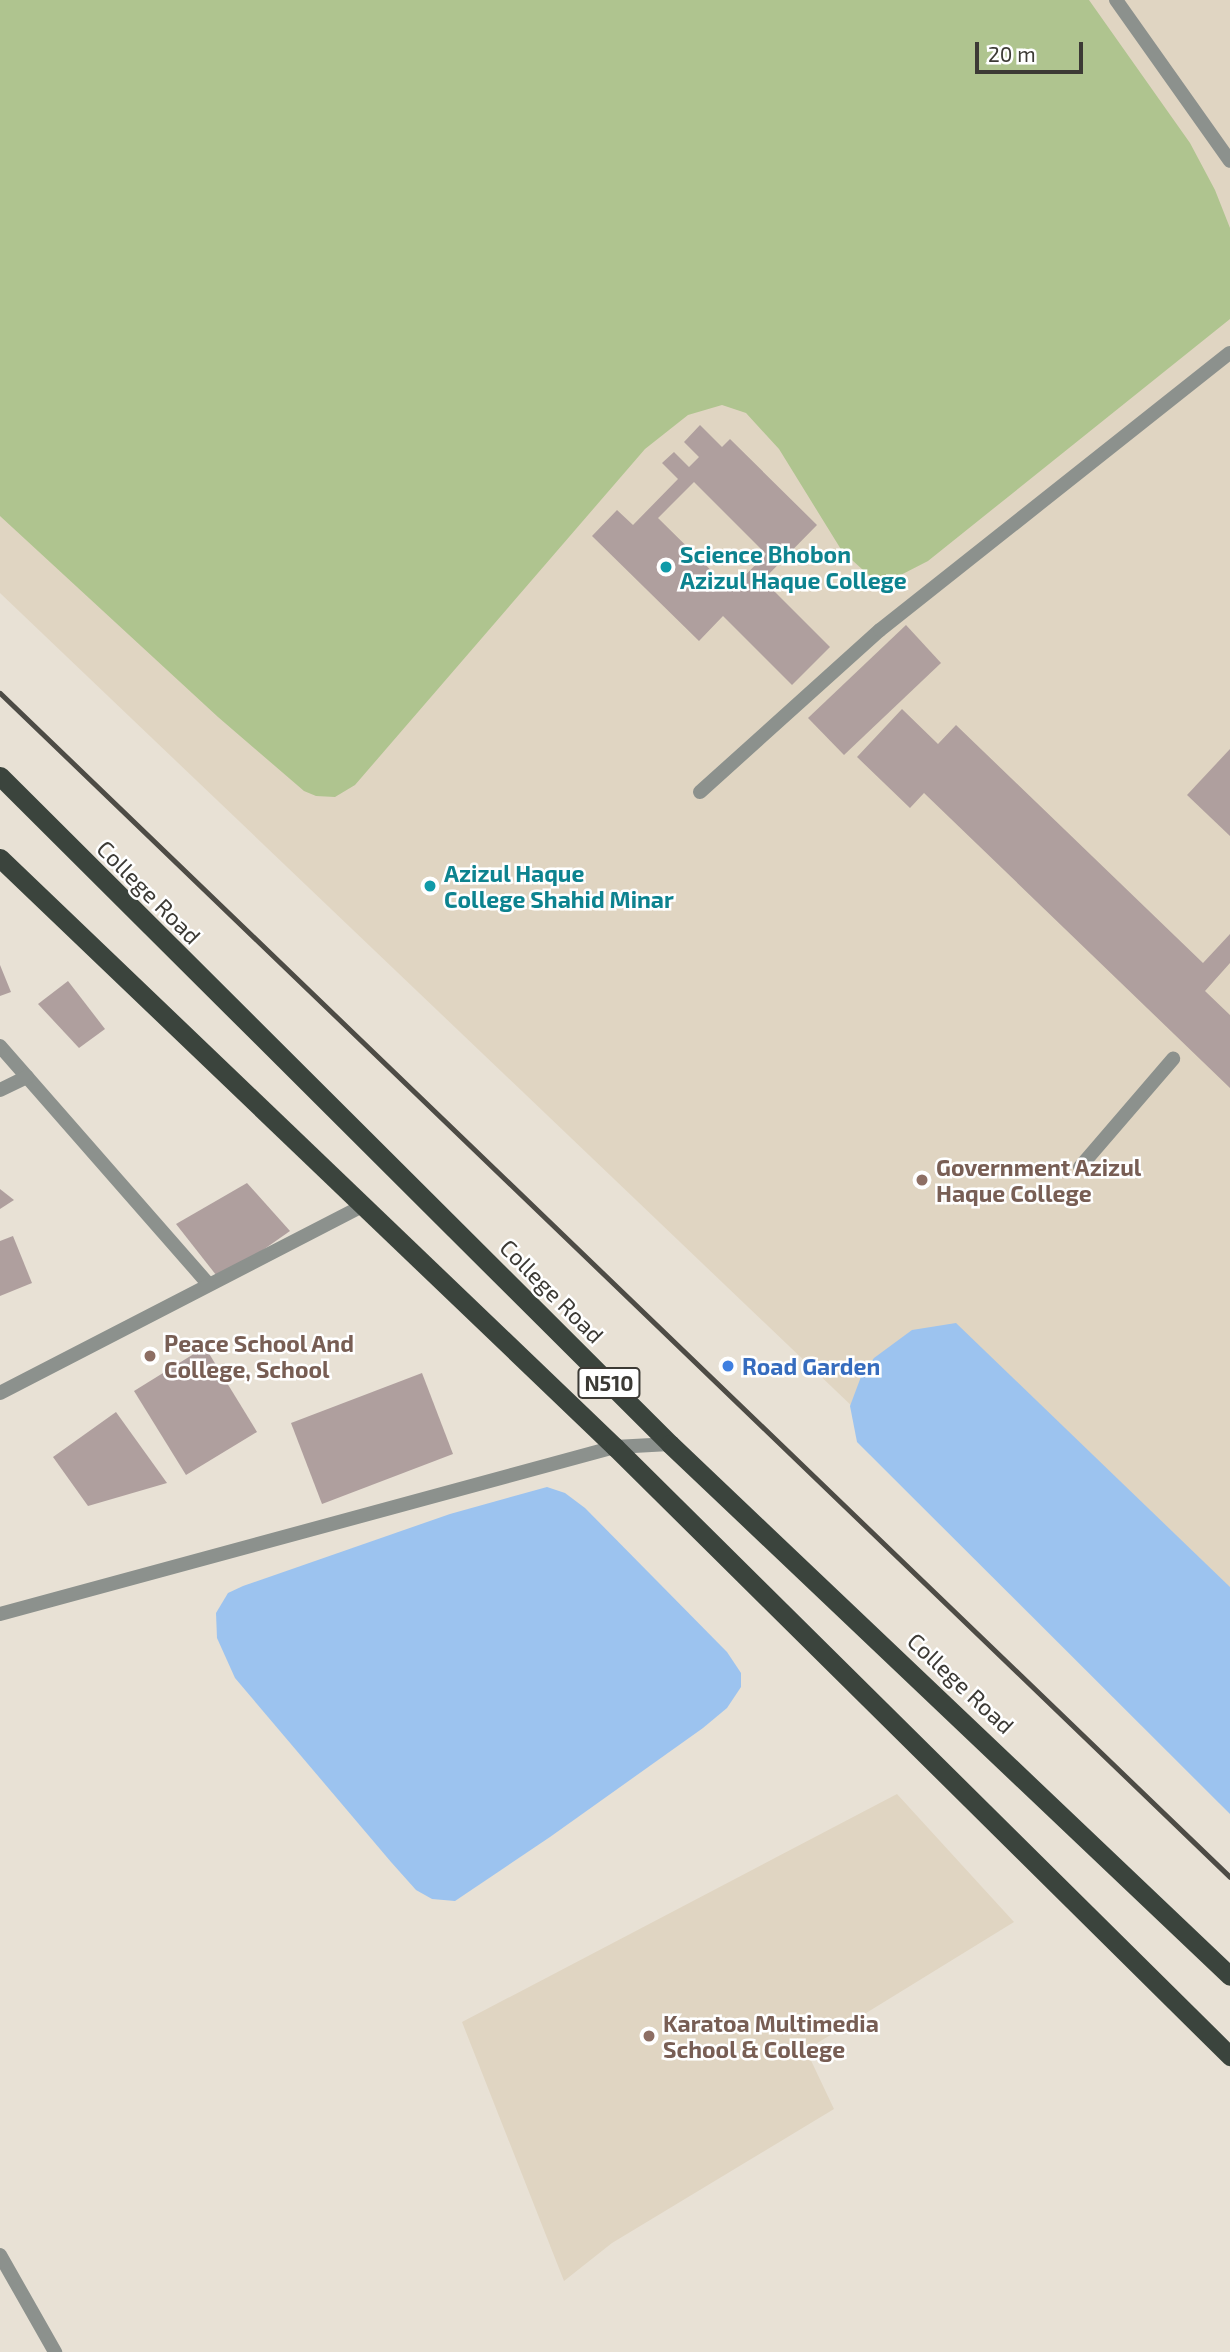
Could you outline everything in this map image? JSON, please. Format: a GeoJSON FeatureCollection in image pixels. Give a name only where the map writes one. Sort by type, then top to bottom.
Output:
{"type":"FeatureCollection","features":[{"type":"Feature","properties":{"kind":"highway","name":"College Road"},"geometry":{"type":"LineString","coordinates":[[0,776],[670,1444],[1230,1976]]}},
{"type":"Feature","properties":{"kind":"highway","name":"N510"},"geometry":{"type":"LineString","coordinates":[[0,858],[615,1447],[1230,2056]]}},
{"type":"Feature","properties":{"kind":"street"},"geometry":{"type":"LineString","coordinates":[[1116,0],[1230,161]]}},
{"type":"Feature","properties":{"kind":"street"},"geometry":{"type":"LineString","coordinates":[[700,792],[880,630],[1230,353]]}},
{"type":"Feature","properties":{"kind":"street"},"geometry":{"type":"LineString","coordinates":[[0,1046],[209,1285]]}},
{"type":"Feature","properties":{"kind":"street"},"geometry":{"type":"LineString","coordinates":[[1080,1167],[1173,1059]]}},
{"type":"Feature","properties":{"kind":"street"},"geometry":{"type":"LineString","coordinates":[[0,1090],[27,1077]]}},
{"type":"Feature","properties":{"kind":"street"},"geometry":{"type":"LineString","coordinates":[[0,1393],[363,1206]]}},
{"type":"Feature","properties":{"kind":"street"},"geometry":{"type":"LineString","coordinates":[[0,1614],[615,1447],[670,1444]]}},
{"type":"Feature","properties":{"kind":"street"},"geometry":{"type":"LineString","coordinates":[[0,2255],[55,2352]]}},
{"type":"Feature","properties":{"kind":"shaded area","name":"Government Azizul Haque College"},"geometry":{"type":"Polygon","coordinates":[[[0,0],[1230,0],[1230,1767],[0,593],[0,0]]]}},
{"type":"Feature","properties":{"kind":"shaded area","name":"Karatoa Multimedia School & College"},"geometry":{"type":"Polygon","coordinates":[[[897,1794],[1014,1922],[806,2050],[834,2109],[612,2243],[564,2281],[462,2022],[897,1794]]]}},
{"type":"Feature","properties":{"kind":"green space"},"geometry":{"type":"Polygon","coordinates":[[[0,0],[1089,0],[1190,143],[1215,190],[1230,228],[1230,319],[928,561],[891,580],[873,579],[842,551],[779,449],[746,413],[722,405],[688,415],[645,449],[355,785],[335,797],[316,796],[304,791],[218,717],[0,516],[0,0]]]}},
{"type":"Feature","properties":{"kind":"water"},"geometry":{"type":"Polygon","coordinates":[[[956,1323],[1230,1587],[1230,1814],[857,1442],[850,1406],[862,1374],[874,1358],[912,1330],[956,1323]]]}},
{"type":"Feature","properties":{"kind":"water"},"geometry":{"type":"Polygon","coordinates":[[[547,1487],[565,1493],[585,1508],[727,1652],[741,1673],[741,1687],[727,1708],[703,1728],[550,1837],[455,1901],[432,1899],[416,1890],[391,1862],[235,1678],[217,1638],[216,1613],[228,1593],[243,1586],[450,1514],[547,1487]]]}},
{"type":"Feature","properties":{"kind":"building","name":"Science Bhobon Azizul Haque College"},"geometry":{"type":"Polygon","coordinates":[[[700,425],[722,447],[730,439],[817,525],[763,580],[830,647],[792,685],[723,616],[699,641],[592,536],[617,510],[633,525],[678,479],[662,463],[674,452],[689,467],[699,457],[684,442],[700,425]],[[694,482],[658,518],[731,590],[766,554],[694,482]]]}},
{"type":"Feature","properties":{"kind":"building"},"geometry":{"type":"Polygon","coordinates":[[[906,625],[941,663],[844,755],[808,718],[906,625]]]}},
{"type":"Feature","properties":{"kind":"building"},"geometry":{"type":"Polygon","coordinates":[[[902,709],[938,744],[956,725],[1203,963],[1230,934],[1230,963],[1205,991],[1230,1015],[1230,1088],[924,793],[910,808],[857,757],[902,709]]]}},
{"type":"Feature","properties":{"kind":"building"},"geometry":{"type":"Polygon","coordinates":[[[1230,749],[1230,836],[1187,795],[1230,749]]]}},
{"type":"Feature","properties":{"kind":"building"},"geometry":{"type":"Polygon","coordinates":[[[0,965],[11,992],[0,996],[0,965]]]}},
{"type":"Feature","properties":{"kind":"building"},"geometry":{"type":"Polygon","coordinates":[[[68,981],[105,1029],[79,1048],[38,1004],[68,981]]]}},
{"type":"Feature","properties":{"kind":"building"},"geometry":{"type":"Polygon","coordinates":[[[247,1183],[290,1231],[220,1280],[176,1224],[247,1183]]]}},
{"type":"Feature","properties":{"kind":"building"},"geometry":{"type":"Polygon","coordinates":[[[0,1189],[14,1200],[0,1209],[0,1189]]]}},
{"type":"Feature","properties":{"kind":"building"},"geometry":{"type":"Polygon","coordinates":[[[13,1236],[32,1283],[0,1296],[0,1241],[13,1236]]]}},
{"type":"Feature","properties":{"kind":"building"},"geometry":{"type":"Polygon","coordinates":[[[205,1347],[257,1432],[186,1475],[134,1391],[205,1347]]]}},
{"type":"Feature","properties":{"kind":"building"},"geometry":{"type":"Polygon","coordinates":[[[422,1373],[453,1454],[322,1504],[291,1423],[422,1373]]]}},
{"type":"Feature","properties":{"kind":"building"},"geometry":{"type":"Polygon","coordinates":[[[116,1412],[167,1483],[88,1506],[53,1457],[116,1412]]]}},
{"type":"Feature","properties":{"kind":"railway"},"geometry":{"type":"LineString","coordinates":[[0,693],[1230,1877]]}},
{"type":"Feature","properties":{"kind":"place","name":"Science Bhobon Azizul Haque College"},"geometry":{"type":"Point","coordinates":[666,567]}},
{"type":"Feature","properties":{"kind":"place","name":"Azizul Haque College Shahid Minar"},"geometry":{"type":"Point","coordinates":[430,886]}},
{"type":"Feature","properties":{"kind":"place","name":"Government Azizul Haque College"},"geometry":{"type":"Point","coordinates":[922,1180]}},
{"type":"Feature","properties":{"kind":"place","name":"Peace School And College, School"},"geometry":{"type":"Point","coordinates":[150,1356]}},
{"type":"Feature","properties":{"kind":"place","name":"Road Garden"},"geometry":{"type":"Point","coordinates":[728,1366]}},
{"type":"Feature","properties":{"kind":"place","name":"Karatoa Multimedia School & College"},"geometry":{"type":"Point","coordinates":[649,2036]}}]}
